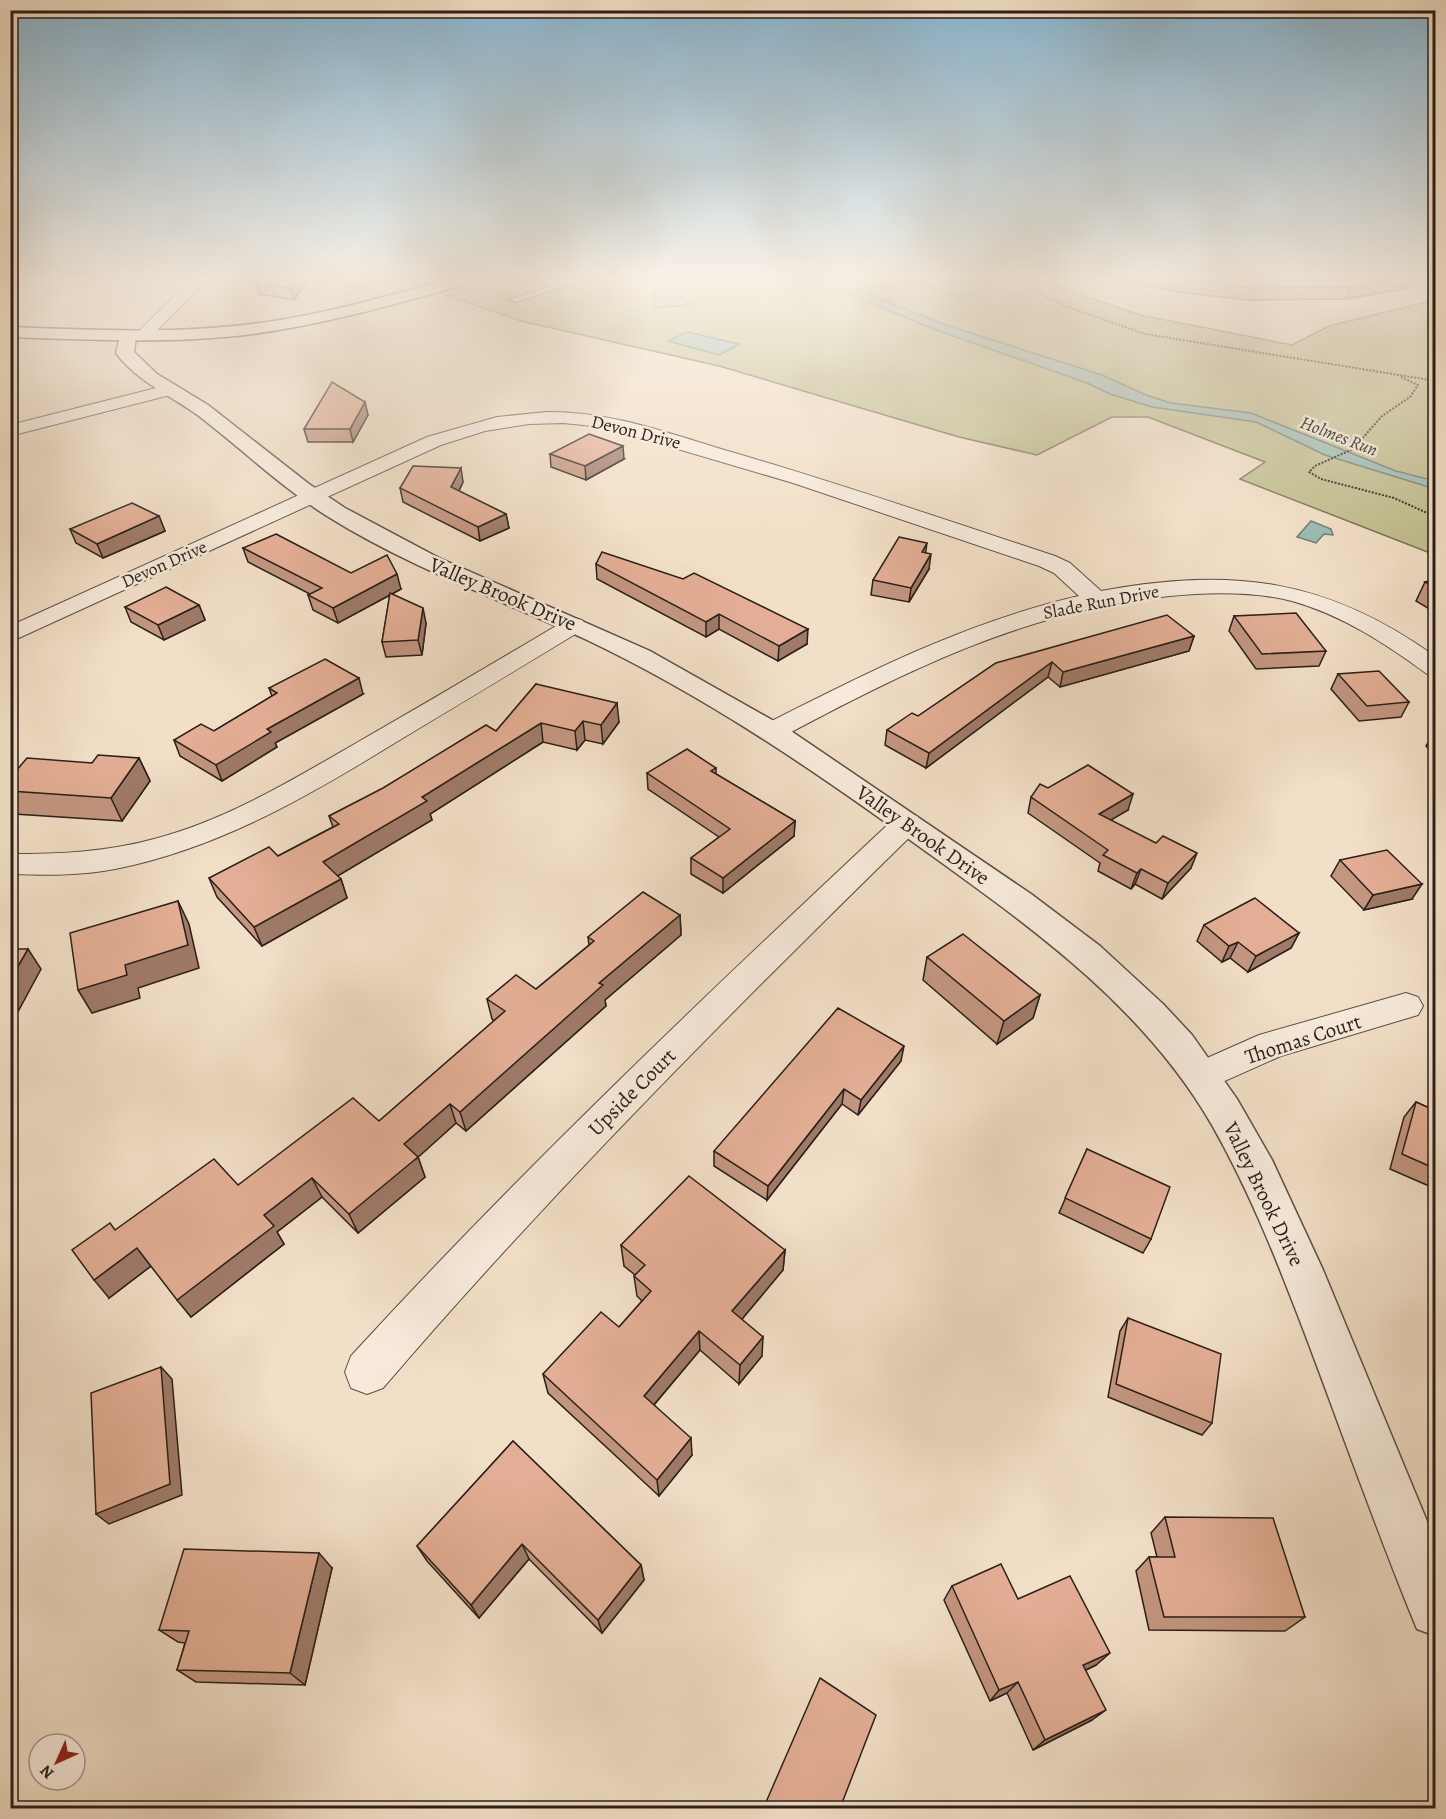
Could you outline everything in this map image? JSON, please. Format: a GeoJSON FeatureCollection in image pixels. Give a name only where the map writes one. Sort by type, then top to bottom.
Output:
{"type":"FeatureCollection","features":[{"type":"Feature","properties":{"kind":"street","name":"Valley Brook Drive"},"geometry":{"type":"LineString","coordinates":[[135,365],[168,390],[204,411],[311,496],[386,542],[574,625],[675,675],[771,732],[908,823],[1022,905],[1125,988],[1157,1020],[1202,1076],[1236,1130],[1282,1220],[1436,1610]]}},
{"type":"Feature","properties":{"kind":"street"},"geometry":{"type":"LineString","coordinates":[[10,431],[168,390]]}},
{"type":"Feature","properties":{"kind":"street","name":"Devon Drive"},"geometry":{"type":"LineString","coordinates":[[10,635],[434,441],[476,426],[523,418],[582,419],[617,425],[760,466],[1047,561],[1062,568],[1096,599]]}},
{"type":"Feature","properties":{"kind":"street","name":"Slade Run Drive"},"geometry":{"type":"LineString","coordinates":[[771,732],[868,680],[939,648],[1016,620],[1096,599],[1167,588],[1249,587],[1296,595],[1349,614],[1379,630],[1436,669]]}},
{"type":"Feature","properties":{"kind":"street"},"geometry":{"type":"LineString","coordinates":[[10,864],[80,864],[109,861],[161,849],[211,832],[309,783],[574,625]]}},
{"type":"Feature","properties":{"kind":"street","name":"Upside Court"},"geometry":{"type":"LineString","coordinates":[[368,1372],[462,1265],[713,1010],[908,823]]}},
{"type":"Feature","properties":{"kind":"street","name":"Thomas Court"},"geometry":{"type":"LineString","coordinates":[[1202,1076],[1271,1045],[1406,1006]]}},
{"type":"Feature","properties":{"kind":"path"},"geometry":{"type":"LineString","coordinates":[[1334,365],[1436,381]]}},
{"type":"Feature","properties":{"kind":"path"},"geometry":{"type":"LineString","coordinates":[[1395,375],[1418,385],[1414,396],[1378,421],[1372,431],[1349,452],[1319,463],[1310,468],[1309,472],[1321,479],[1394,498],[1436,517]]}},
{"type":"Feature","properties":{"kind":"shaded area"},"geometry":{"type":"Polygon","coordinates":[[[714,365],[1435,365],[1435,555],[1240,479],[1265,462],[1148,417],[1112,417],[1037,455],[959,437],[714,365]]]}},
{"type":"Feature","properties":{"kind":"water"},"geometry":{"type":"Polygon","coordinates":[[[1035,365],[1070,365],[1171,403],[1251,413],[1396,471],[1435,481],[1435,489],[1325,455],[1256,422],[1152,407],[1110,394],[1087,383],[1035,365]]]}},
{"type":"Feature","properties":{"kind":"water"},"geometry":{"type":"Polygon","coordinates":[[[1311,521],[1331,529],[1333,535],[1324,534],[1316,543],[1297,537],[1311,521]]]}},
{"type":"Feature","properties":{"kind":"building"},"geometry":{"type":"Polygon","coordinates":[[[332,382],[365,402],[350,429],[304,429],[332,382]]]}},
{"type":"Feature","properties":{"kind":"building"},"geometry":{"type":"Polygon","coordinates":[[[589,434],[623,446],[585,466],[550,454],[589,434]]]}},
{"type":"Feature","properties":{"kind":"building"},"geometry":{"type":"Polygon","coordinates":[[[413,466],[461,468],[451,487],[506,514],[478,527],[400,488],[413,466]]]}},
{"type":"Feature","properties":{"kind":"building"},"geometry":{"type":"Polygon","coordinates":[[[132,503],[159,516],[97,544],[70,529],[132,503]]]}},
{"type":"Feature","properties":{"kind":"building"},"geometry":{"type":"Polygon","coordinates":[[[276,534],[351,573],[387,555],[397,574],[333,608],[308,595],[322,588],[243,548],[276,534]]]}},
{"type":"Feature","properties":{"kind":"building"},"geometry":{"type":"Polygon","coordinates":[[[899,537],[927,543],[922,552],[931,554],[911,588],[873,580],[899,537]]]}},
{"type":"Feature","properties":{"kind":"building"},"geometry":{"type":"Polygon","coordinates":[[[602,552],[683,579],[694,573],[808,629],[779,646],[719,614],[706,622],[596,564],[602,552]]]}},
{"type":"Feature","properties":{"kind":"building"},"geometry":{"type":"Polygon","coordinates":[[[1436,580],[1436,589],[1425,582],[1436,580]]]}},
{"type":"Feature","properties":{"kind":"building"},"geometry":{"type":"Polygon","coordinates":[[[166,587],[199,605],[158,625],[125,607],[166,587]]]}},
{"type":"Feature","properties":{"kind":"building"},"geometry":{"type":"Polygon","coordinates":[[[390,593],[423,608],[418,640],[382,642],[390,593]]]}},
{"type":"Feature","properties":{"kind":"building"},"geometry":{"type":"Polygon","coordinates":[[[1296,613],[1326,651],[1262,654],[1234,616],[1296,613]]]}},
{"type":"Feature","properties":{"kind":"building"},"geometry":{"type":"Polygon","coordinates":[[[1167,615],[1194,636],[1063,672],[1052,662],[929,753],[887,730],[912,713],[918,716],[996,663],[1167,615]]]}},
{"type":"Feature","properties":{"kind":"building"},"geometry":{"type":"Polygon","coordinates":[[[325,659],[359,678],[267,729],[271,732],[216,765],[174,740],[201,724],[214,731],[277,693],[269,688],[325,659]]]}},
{"type":"Feature","properties":{"kind":"building"},"geometry":{"type":"Polygon","coordinates":[[[1379,671],[1409,702],[1367,706],[1338,674],[1379,671]]]}},
{"type":"Feature","properties":{"kind":"building"},"geometry":{"type":"Polygon","coordinates":[[[536,684],[617,703],[601,725],[583,721],[575,731],[541,723],[422,797],[427,801],[323,862],[341,879],[254,927],[209,878],[269,847],[278,856],[339,824],[329,816],[383,788],[486,725],[496,731],[536,684]]]}},
{"type":"Feature","properties":{"kind":"building"},"geometry":{"type":"Polygon","coordinates":[[[687,749],[716,768],[711,771],[795,821],[723,878],[691,858],[730,829],[647,773],[687,749]]]}},
{"type":"Feature","properties":{"kind":"building"},"geometry":{"type":"Polygon","coordinates":[[[98,755],[139,758],[111,798],[10,791],[10,778],[27,758],[92,763],[98,755]]]}},
{"type":"Feature","properties":{"kind":"building"},"geometry":{"type":"Polygon","coordinates":[[[1088,765],[1133,794],[1099,814],[1156,843],[1163,836],[1197,853],[1168,883],[1141,869],[1137,873],[1103,855],[1108,850],[1031,797],[1040,784],[1048,788],[1088,765]]]}},
{"type":"Feature","properties":{"kind":"building"},"geometry":{"type":"Polygon","coordinates":[[[1387,850],[1422,884],[1373,895],[1340,860],[1387,850]]]}},
{"type":"Feature","properties":{"kind":"building"},"geometry":{"type":"Polygon","coordinates":[[[643,892],[680,915],[599,983],[603,985],[460,1112],[450,1104],[404,1144],[418,1157],[349,1214],[312,1178],[264,1215],[274,1226],[177,1300],[137,1248],[94,1280],[72,1250],[110,1223],[115,1230],[214,1159],[238,1185],[353,1098],[379,1121],[505,1011],[487,999],[516,975],[536,989],[594,941],[588,937],[643,892]]]}},
{"type":"Feature","properties":{"kind":"building"},"geometry":{"type":"Polygon","coordinates":[[[1255,898],[1299,933],[1256,956],[1238,942],[1229,946],[1204,925],[1255,898]]]}},
{"type":"Feature","properties":{"kind":"building"},"geometry":{"type":"Polygon","coordinates":[[[178,901],[188,945],[125,965],[127,975],[78,990],[70,933],[178,901]]]}},
{"type":"Feature","properties":{"kind":"building"},"geometry":{"type":"Polygon","coordinates":[[[963,934],[1040,995],[1004,1021],[927,957],[963,934]]]}},
{"type":"Feature","properties":{"kind":"building"},"geometry":{"type":"Polygon","coordinates":[[[10,949],[28,949],[10,980],[10,949]]]}},
{"type":"Feature","properties":{"kind":"building"},"geometry":{"type":"Polygon","coordinates":[[[838,1008],[904,1046],[861,1100],[844,1089],[768,1186],[714,1151],[838,1008]]]}},
{"type":"Feature","properties":{"kind":"building"},"geometry":{"type":"Polygon","coordinates":[[[1416,1102],[1436,1111],[1436,1169],[1402,1154],[1416,1102]]]}},
{"type":"Feature","properties":{"kind":"building"},"geometry":{"type":"Polygon","coordinates":[[[1087,1149],[1170,1187],[1151,1239],[1065,1198],[1087,1149]]]}},
{"type":"Feature","properties":{"kind":"building"},"geometry":{"type":"Polygon","coordinates":[[[689,1176],[785,1250],[732,1311],[763,1337],[740,1365],[699,1331],[644,1396],[691,1438],[657,1480],[543,1374],[601,1312],[619,1327],[651,1291],[634,1276],[645,1265],[621,1245],[689,1176]]]}},
{"type":"Feature","properties":{"kind":"building"},"geometry":{"type":"Polygon","coordinates":[[[1128,1318],[1221,1354],[1212,1423],[1116,1384],[1128,1318]]]}},
{"type":"Feature","properties":{"kind":"building"},"geometry":{"type":"Polygon","coordinates":[[[161,1367],[170,1484],[96,1514],[91,1393],[161,1367]]]}},
{"type":"Feature","properties":{"kind":"building"},"geometry":{"type":"Polygon","coordinates":[[[513,1441],[641,1565],[598,1620],[522,1544],[471,1605],[417,1546],[513,1441]]]}},
{"type":"Feature","properties":{"kind":"building"},"geometry":{"type":"Polygon","coordinates":[[[1165,1517],[1273,1518],[1305,1617],[1164,1617],[1149,1557],[1175,1557],[1165,1517]]]}},
{"type":"Feature","properties":{"kind":"building"},"geometry":{"type":"Polygon","coordinates":[[[184,1549],[319,1553],[290,1673],[177,1670],[189,1631],[159,1630],[184,1549]]]}},
{"type":"Feature","properties":{"kind":"building"},"geometry":{"type":"Polygon","coordinates":[[[1001,1564],[1018,1599],[1070,1576],[1110,1653],[1083,1665],[1106,1710],[1045,1740],[1018,1682],[999,1690],[952,1586],[1001,1564]]]}},
{"type":"Feature","properties":{"kind":"building"},"geometry":{"type":"Polygon","coordinates":[[[820,1678],[876,1715],[842,1803],[850,1809],[763,1809],[820,1678]]]}},
{"type":"Feature","properties":{"kind":"water label","name":"Holmes Run"},"geometry":{"type":"Point","coordinates":[1339,436]}}]}
